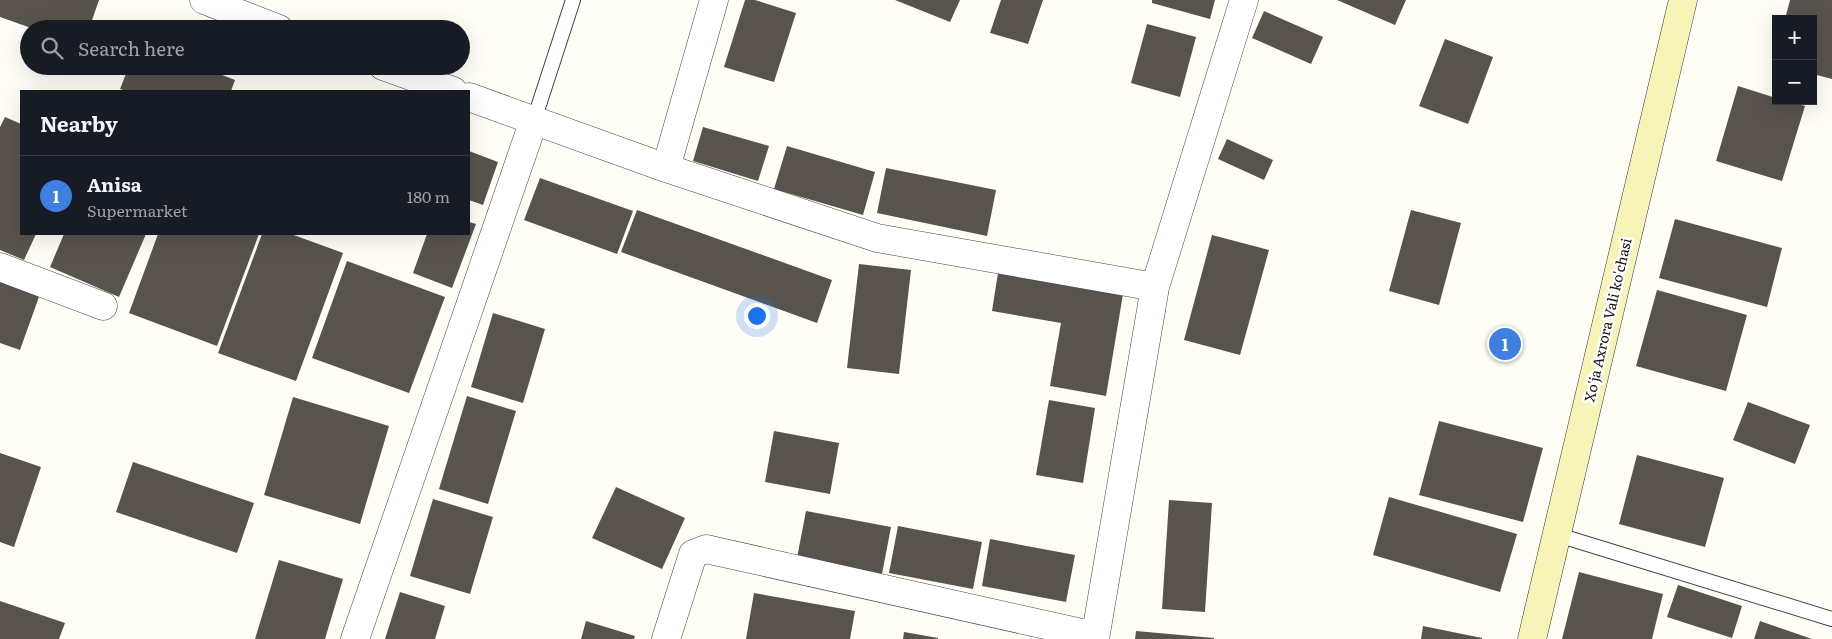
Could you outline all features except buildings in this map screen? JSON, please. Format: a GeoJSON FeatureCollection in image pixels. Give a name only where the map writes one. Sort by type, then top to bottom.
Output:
{"type":"FeatureCollection","features":[{"type":"Feature","properties":{"kind":"street"},"geometry":{"type":"LineString","coordinates":[[204,0],[256,20]]}},
{"type":"Feature","properties":{"kind":"street"},"geometry":{"type":"LineString","coordinates":[[666,168],[714,0]]}},
{"type":"Feature","properties":{"kind":"street"},"geometry":{"type":"LineString","coordinates":[[666,639],[693,554],[706,549],[1095,638],[1155,287],[1244,0]]}},
{"type":"Feature","properties":{"kind":"street","name":"Xo'ja Axrora Vali ko'chasi"},"geometry":{"type":"LineString","coordinates":[[1532,639],[1558,535],[1682,0]]}},
{"type":"Feature","properties":{"kind":"street"},"geometry":{"type":"LineString","coordinates":[[408,75],[450,90]]}},
{"type":"Feature","properties":{"kind":"street"},"geometry":{"type":"LineString","coordinates":[[470,97],[666,168],[877,238],[1155,287]]}},
{"type":"Feature","properties":{"kind":"street"},"geometry":{"type":"LineString","coordinates":[[355,639],[534,120]]}},
{"type":"Feature","properties":{"kind":"street"},"geometry":{"type":"LineString","coordinates":[[0,267],[103,306]]}},
{"type":"Feature","properties":{"kind":"lane"},"geometry":{"type":"LineString","coordinates":[[534,120],[573,0]]}},
{"type":"Feature","properties":{"kind":"lane"},"geometry":{"type":"LineString","coordinates":[[1558,535],[1832,619]]}},
{"type":"Feature","properties":{"kind":"place","name":"Anisa"},"geometry":{"type":"Point","coordinates":[1505,344]}}]}
